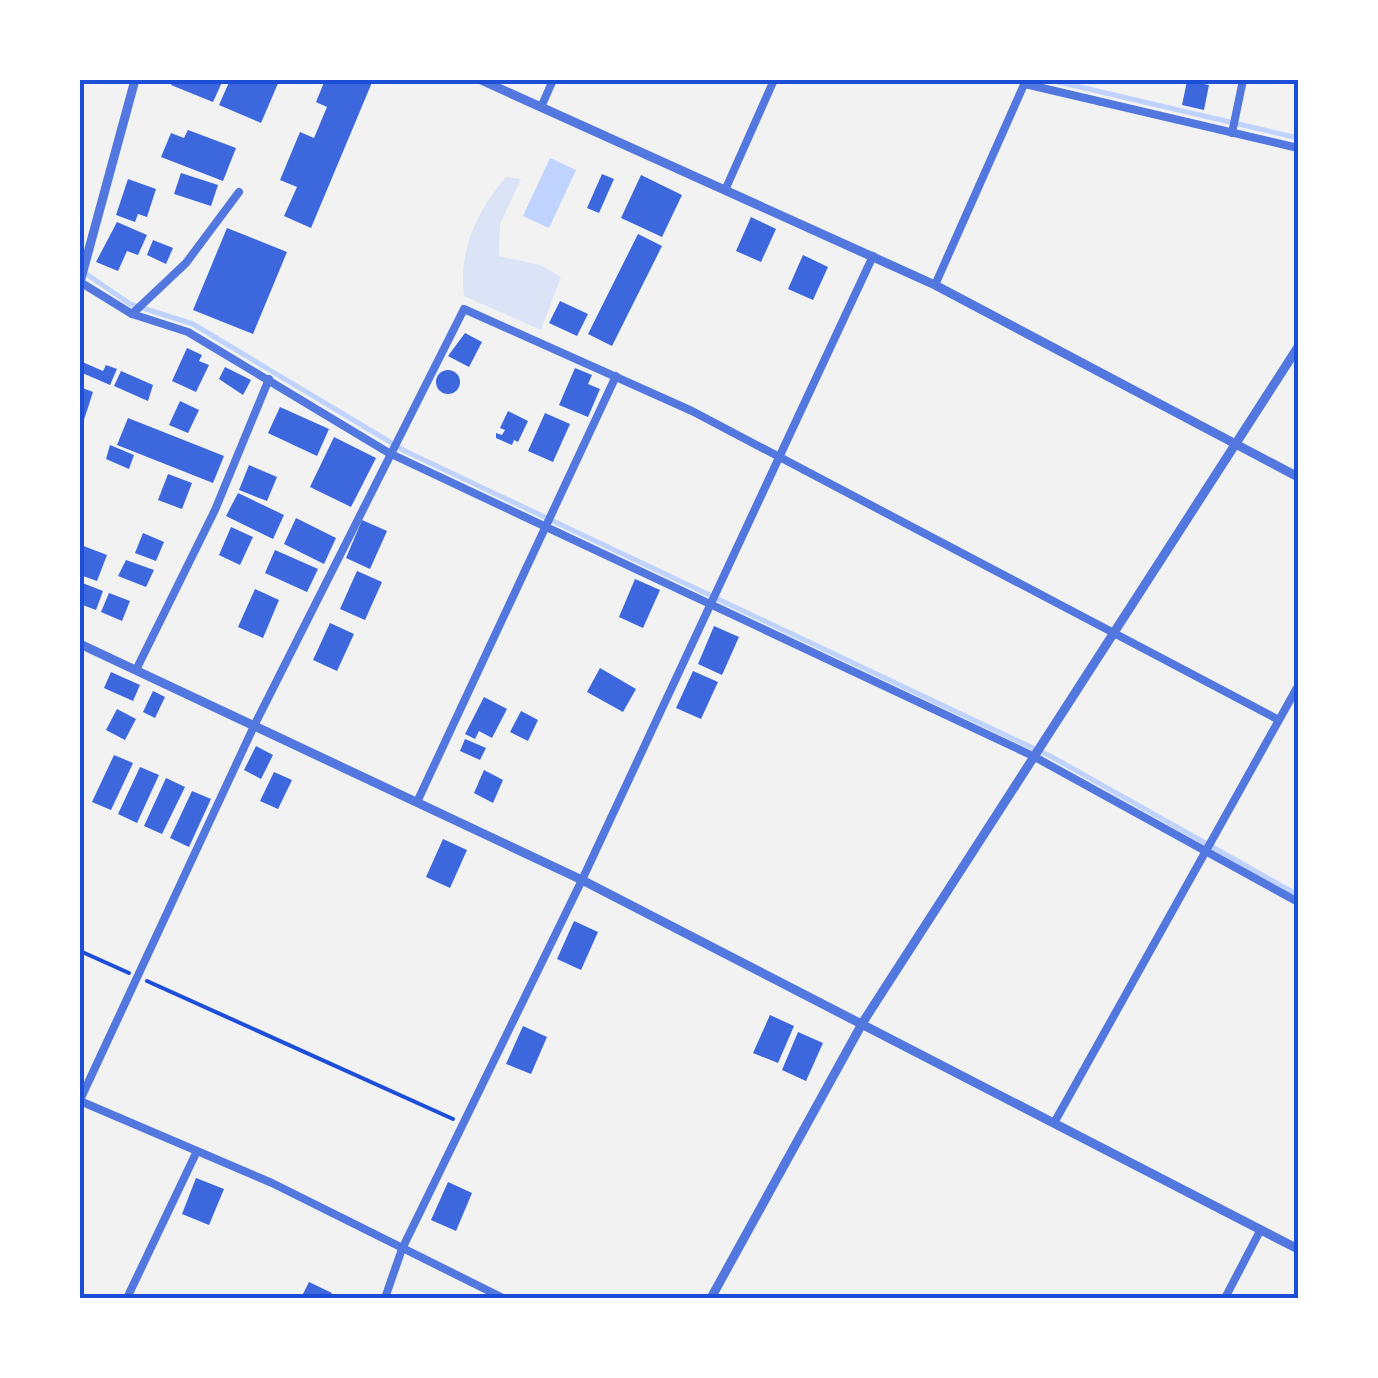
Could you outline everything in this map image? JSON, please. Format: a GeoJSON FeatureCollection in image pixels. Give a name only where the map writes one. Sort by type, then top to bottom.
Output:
{"type":"FeatureCollection","features":[{"type":"Feature","properties":{"kind":"street"},"geometry":{"type":"LineString","coordinates":[[135,80],[80,282],[132,314],[188,332],[390,453],[1033,756],[1298,902]]}},
{"type":"Feature","properties":{"kind":"street"},"geometry":{"type":"LineString","coordinates":[[481,80],[935,285],[1298,476]]}},
{"type":"Feature","properties":{"kind":"street"},"geometry":{"type":"LineString","coordinates":[[542,105],[552,80]]}},
{"type":"Feature","properties":{"kind":"street"},"geometry":{"type":"LineString","coordinates":[[726,188],[774,80]]}},
{"type":"Feature","properties":{"kind":"street"},"geometry":{"type":"LineString","coordinates":[[1232,132],[1243,80]]}},
{"type":"Feature","properties":{"kind":"street"},"geometry":{"type":"LineString","coordinates":[[935,285],[1026,82],[1298,148]]}},
{"type":"Feature","properties":{"kind":"street"},"geometry":{"type":"LineString","coordinates":[[132,314],[186,263],[239,192]]}},
{"type":"Feature","properties":{"kind":"street"},"geometry":{"type":"LineString","coordinates":[[385,1298],[402,1249],[582,880],[873,256]]}},
{"type":"Feature","properties":{"kind":"street"},"geometry":{"type":"LineString","coordinates":[[503,1298],[286,1189],[80,1101],[255,724],[464,308],[616,376],[780,457],[1279,720]]}},
{"type":"Feature","properties":{"kind":"street"},"geometry":{"type":"LineString","coordinates":[[711,1298],[863,1022],[1298,347]]}},
{"type":"Feature","properties":{"kind":"street"},"geometry":{"type":"LineString","coordinates":[[417,802],[616,376]]}},
{"type":"Feature","properties":{"kind":"street"},"geometry":{"type":"LineString","coordinates":[[136,670],[215,510],[269,379]]}},
{"type":"Feature","properties":{"kind":"street"},"geometry":{"type":"LineString","coordinates":[[80,644],[582,880],[1298,1250]]}},
{"type":"Feature","properties":{"kind":"street"},"geometry":{"type":"LineString","coordinates":[[1054,1122],[1298,686]]}},
{"type":"Feature","properties":{"kind":"street"},"geometry":{"type":"LineString","coordinates":[[128,1298],[197,1151]]}},
{"type":"Feature","properties":{"kind":"street"},"geometry":{"type":"LineString","coordinates":[[1225,1298],[1260,1231]]}},
{"type":"Feature","properties":{"kind":"path"},"geometry":{"type":"LineString","coordinates":[[80,951],[462,1123]]}},
{"type":"Feature","properties":{"kind":"shaded area"},"geometry":{"type":"Polygon","coordinates":[[[506,177],[521,179],[500,224],[499,256],[540,265],[561,277],[541,330],[464,296],[464,263],[472,232],[486,203],[506,177]]]}},
{"type":"Feature","properties":{"kind":"water"},"geometry":{"type":"Polygon","coordinates":[[[550,158],[576,170],[549,228],[523,216],[550,158]]]}},
{"type":"Feature","properties":{"kind":"building"},"geometry":{"type":"Polygon","coordinates":[[[173,80],[223,80],[213,102],[171,85],[173,80]]]}},
{"type":"Feature","properties":{"kind":"building"},"geometry":{"type":"Polygon","coordinates":[[[230,80],[279,81],[261,123],[219,105],[230,80]]]}},
{"type":"Feature","properties":{"kind":"building"},"geometry":{"type":"Polygon","coordinates":[[[325,80],[373,80],[311,228],[284,216],[297,187],[280,180],[300,132],[314,138],[327,107],[316,102],[325,80]]]}},
{"type":"Feature","properties":{"kind":"building"},"geometry":{"type":"Polygon","coordinates":[[[1187,81],[1209,85],[1204,110],[1182,105],[1187,81]]]}},
{"type":"Feature","properties":{"kind":"building"},"geometry":{"type":"Polygon","coordinates":[[[188,130],[236,148],[223,181],[161,157],[171,133],[184,138],[188,130]]]}},
{"type":"Feature","properties":{"kind":"building"},"geometry":{"type":"Polygon","coordinates":[[[181,173],[218,185],[211,206],[174,194],[181,173]]]}},
{"type":"Feature","properties":{"kind":"building"},"geometry":{"type":"Polygon","coordinates":[[[602,174],[614,179],[599,213],[587,208],[602,174]]]}},
{"type":"Feature","properties":{"kind":"building"},"geometry":{"type":"Polygon","coordinates":[[[641,175],[682,195],[662,237],[621,218],[641,175]]]}},
{"type":"Feature","properties":{"kind":"building"},"geometry":{"type":"Polygon","coordinates":[[[128,179],[156,189],[147,217],[138,214],[135,222],[116,215],[128,179]]]}},
{"type":"Feature","properties":{"kind":"building"},"geometry":{"type":"Polygon","coordinates":[[[751,217],[776,229],[761,262],[736,251],[751,217]]]}},
{"type":"Feature","properties":{"kind":"building"},"geometry":{"type":"Polygon","coordinates":[[[117,222],[147,235],[138,255],[127,251],[118,271],[96,262],[117,222]]]}},
{"type":"Feature","properties":{"kind":"building"},"geometry":{"type":"Polygon","coordinates":[[[227,228],[287,252],[253,334],[193,310],[227,228]]]}},
{"type":"Feature","properties":{"kind":"building"},"geometry":{"type":"Polygon","coordinates":[[[638,234],[662,246],[612,346],[588,334],[638,234]]]}},
{"type":"Feature","properties":{"kind":"building"},"geometry":{"type":"Polygon","coordinates":[[[153,240],[173,248],[166,264],[147,255],[153,240]]]}},
{"type":"Feature","properties":{"kind":"building"},"geometry":{"type":"Polygon","coordinates":[[[803,255],[828,267],[813,300],[788,289],[803,255]]]}},
{"type":"Feature","properties":{"kind":"building"},"geometry":{"type":"Polygon","coordinates":[[[560,301],[588,314],[577,336],[549,323],[560,301]]]}},
{"type":"Feature","properties":{"kind":"building"},"geometry":{"type":"Polygon","coordinates":[[[465,333],[482,342],[469,367],[448,356],[465,333]]]}},
{"type":"Feature","properties":{"kind":"building"},"geometry":{"type":"Polygon","coordinates":[[[187,348],[202,355],[199,361],[209,365],[196,392],[172,381],[187,348]]]}},
{"type":"Feature","properties":{"kind":"building"},"geometry":{"type":"Polygon","coordinates":[[[80,361],[103,371],[106,365],[117,369],[110,385],[80,372],[80,361]]]}},
{"type":"Feature","properties":{"kind":"building"},"geometry":{"type":"Polygon","coordinates":[[[225,367],[251,380],[243,395],[219,379],[225,367]]]}},
{"type":"Feature","properties":{"kind":"building"},"geometry":{"type":"Polygon","coordinates":[[[575,368],[592,375],[588,384],[600,389],[588,417],[559,405],[575,368]]]}},
{"type":"Feature","properties":{"kind":"building"},"geometry":{"type":"Polygon","coordinates":[[[443,370],[453,370],[460,382],[453,394],[443,394],[436,387],[436,377],[443,370]]]}},
{"type":"Feature","properties":{"kind":"building"},"geometry":{"type":"Polygon","coordinates":[[[121,371],[153,385],[148,401],[114,386],[121,371]]]}},
{"type":"Feature","properties":{"kind":"building"},"geometry":{"type":"Polygon","coordinates":[[[80,387],[93,392],[81,429],[80,429],[80,387]]]}},
{"type":"Feature","properties":{"kind":"building"},"geometry":{"type":"Polygon","coordinates":[[[180,401],[199,410],[188,433],[169,425],[180,401]]]}},
{"type":"Feature","properties":{"kind":"building"},"geometry":{"type":"Polygon","coordinates":[[[280,407],[329,429],[317,456],[268,433],[280,407]]]}},
{"type":"Feature","properties":{"kind":"building"},"geometry":{"type":"Polygon","coordinates":[[[508,411],[528,421],[518,442],[514,440],[512,445],[496,438],[496,433],[502,435],[505,430],[500,428],[508,411]]]}},
{"type":"Feature","properties":{"kind":"building"},"geometry":{"type":"Polygon","coordinates":[[[545,413],[570,424],[553,462],[528,451],[545,413]]]}},
{"type":"Feature","properties":{"kind":"building"},"geometry":{"type":"Polygon","coordinates":[[[128,418],[224,456],[213,483],[117,445],[128,418]]]}},
{"type":"Feature","properties":{"kind":"building"},"geometry":{"type":"Polygon","coordinates":[[[334,437],[376,458],[351,507],[310,487],[334,437]]]}},
{"type":"Feature","properties":{"kind":"building"},"geometry":{"type":"Polygon","coordinates":[[[110,445],[134,455],[129,469],[106,459],[110,445]]]}},
{"type":"Feature","properties":{"kind":"building"},"geometry":{"type":"Polygon","coordinates":[[[249,465],[277,477],[267,501],[239,490],[249,465]]]}},
{"type":"Feature","properties":{"kind":"building"},"geometry":{"type":"Polygon","coordinates":[[[168,474],[192,483],[182,509],[158,500],[168,474]]]}},
{"type":"Feature","properties":{"kind":"building"},"geometry":{"type":"Polygon","coordinates":[[[238,493],[284,515],[273,539],[226,516],[238,493]]]}},
{"type":"Feature","properties":{"kind":"building"},"geometry":{"type":"Polygon","coordinates":[[[296,518],[336,538],[324,564],[284,544],[296,518]]]}},
{"type":"Feature","properties":{"kind":"building"},"geometry":{"type":"Polygon","coordinates":[[[362,520],[387,531],[370,569],[346,558],[362,520]]]}},
{"type":"Feature","properties":{"kind":"building"},"geometry":{"type":"Polygon","coordinates":[[[231,527],[253,537],[240,565],[219,555],[231,527]]]}},
{"type":"Feature","properties":{"kind":"building"},"geometry":{"type":"Polygon","coordinates":[[[143,533],[164,542],[156,561],[135,553],[143,533]]]}},
{"type":"Feature","properties":{"kind":"building"},"geometry":{"type":"Polygon","coordinates":[[[81,545],[107,555],[97,581],[80,575],[81,545]]]}},
{"type":"Feature","properties":{"kind":"building"},"geometry":{"type":"Polygon","coordinates":[[[275,550],[318,569],[307,592],[265,573],[275,550]]]}},
{"type":"Feature","properties":{"kind":"building"},"geometry":{"type":"Polygon","coordinates":[[[126,560],[154,570],[146,587],[118,576],[126,560]]]}},
{"type":"Feature","properties":{"kind":"building"},"geometry":{"type":"Polygon","coordinates":[[[357,571],[382,582],[365,620],[340,609],[357,571]]]}},
{"type":"Feature","properties":{"kind":"building"},"geometry":{"type":"Polygon","coordinates":[[[635,579],[660,590],[643,628],[619,617],[635,579]]]}},
{"type":"Feature","properties":{"kind":"building"},"geometry":{"type":"Polygon","coordinates":[[[80,582],[103,591],[96,610],[80,604],[80,582]]]}},
{"type":"Feature","properties":{"kind":"building"},"geometry":{"type":"Polygon","coordinates":[[[255,589],[279,600],[263,638],[238,627],[255,589]]]}},
{"type":"Feature","properties":{"kind":"building"},"geometry":{"type":"Polygon","coordinates":[[[109,593],[130,601],[122,621],[101,612],[109,593]]]}},
{"type":"Feature","properties":{"kind":"building"},"geometry":{"type":"Polygon","coordinates":[[[330,623],[354,634],[337,671],[313,660],[330,623]]]}},
{"type":"Feature","properties":{"kind":"building"},"geometry":{"type":"Polygon","coordinates":[[[714,626],[739,637],[722,675],[698,664],[714,626]]]}},
{"type":"Feature","properties":{"kind":"building"},"geometry":{"type":"Polygon","coordinates":[[[600,668],[636,689],[623,712],[587,692],[600,668]]]}},
{"type":"Feature","properties":{"kind":"building"},"geometry":{"type":"Polygon","coordinates":[[[693,671],[718,682],[701,719],[676,708],[693,671]]]}},
{"type":"Feature","properties":{"kind":"building"},"geometry":{"type":"Polygon","coordinates":[[[111,672],[140,685],[133,701],[104,688],[111,672]]]}},
{"type":"Feature","properties":{"kind":"building"},"geometry":{"type":"Polygon","coordinates":[[[153,691],[165,697],[155,718],[143,712],[153,691]]]}},
{"type":"Feature","properties":{"kind":"building"},"geometry":{"type":"Polygon","coordinates":[[[484,697],[507,709],[492,738],[479,731],[475,739],[465,734],[484,697]]]}},
{"type":"Feature","properties":{"kind":"building"},"geometry":{"type":"Polygon","coordinates":[[[117,709],[136,719],[125,740],[106,730],[117,709]]]}},
{"type":"Feature","properties":{"kind":"building"},"geometry":{"type":"Polygon","coordinates":[[[521,711],[538,720],[528,741],[510,732],[521,711]]]}},
{"type":"Feature","properties":{"kind":"building"},"geometry":{"type":"Polygon","coordinates":[[[465,739],[486,748],[480,760],[460,751],[465,739]]]}},
{"type":"Feature","properties":{"kind":"building"},"geometry":{"type":"Polygon","coordinates":[[[256,746],[273,755],[261,779],[244,770],[256,746]]]}},
{"type":"Feature","properties":{"kind":"building"},"geometry":{"type":"Polygon","coordinates":[[[114,755],[133,763],[111,810],[92,802],[114,755]]]}},
{"type":"Feature","properties":{"kind":"building"},"geometry":{"type":"Polygon","coordinates":[[[140,767],[159,775],[137,823],[118,814],[140,767]]]}},
{"type":"Feature","properties":{"kind":"building"},"geometry":{"type":"Polygon","coordinates":[[[484,770],[503,780],[493,803],[474,793],[484,770]]]}},
{"type":"Feature","properties":{"kind":"building"},"geometry":{"type":"Polygon","coordinates":[[[274,772],[292,780],[278,809],[260,801],[274,772]]]}},
{"type":"Feature","properties":{"kind":"building"},"geometry":{"type":"Polygon","coordinates":[[[166,778],[185,787],[162,834],[144,826],[166,778]]]}},
{"type":"Feature","properties":{"kind":"building"},"geometry":{"type":"Polygon","coordinates":[[[192,791],[211,799],[189,847],[170,838],[192,791]]]}},
{"type":"Feature","properties":{"kind":"building"},"geometry":{"type":"Polygon","coordinates":[[[443,839],[467,850],[450,888],[426,877],[443,839]]]}},
{"type":"Feature","properties":{"kind":"building"},"geometry":{"type":"Polygon","coordinates":[[[574,921],[598,932],[581,970],[557,959],[574,921]]]}},
{"type":"Feature","properties":{"kind":"building"},"geometry":{"type":"Polygon","coordinates":[[[770,1015],[794,1026],[778,1063],[753,1053],[770,1015]]]}},
{"type":"Feature","properties":{"kind":"building"},"geometry":{"type":"Polygon","coordinates":[[[523,1026],[547,1037],[531,1074],[506,1064],[523,1026]]]}},
{"type":"Feature","properties":{"kind":"building"},"geometry":{"type":"Polygon","coordinates":[[[798,1032],[823,1043],[806,1081],[782,1070],[798,1032]]]}},
{"type":"Feature","properties":{"kind":"building"},"geometry":{"type":"Polygon","coordinates":[[[196,1178],[224,1189],[209,1225],[182,1214],[196,1178]]]}},
{"type":"Feature","properties":{"kind":"building"},"geometry":{"type":"Polygon","coordinates":[[[448,1182],[472,1193],[456,1231],[431,1220],[448,1182]]]}},
{"type":"Feature","properties":{"kind":"building"},"geometry":{"type":"Polygon","coordinates":[[[309,1282],[332,1293],[329,1298],[301,1298],[309,1282]]]}},
{"type":"Feature","properties":{"kind":"waterway"},"geometry":{"type":"LineString","coordinates":[[1050,80],[1298,138]]}},
{"type":"Feature","properties":{"kind":"waterway"},"geometry":{"type":"LineString","coordinates":[[82,271],[130,304],[193,324],[405,451],[1052,757],[1298,895]]}}]}
